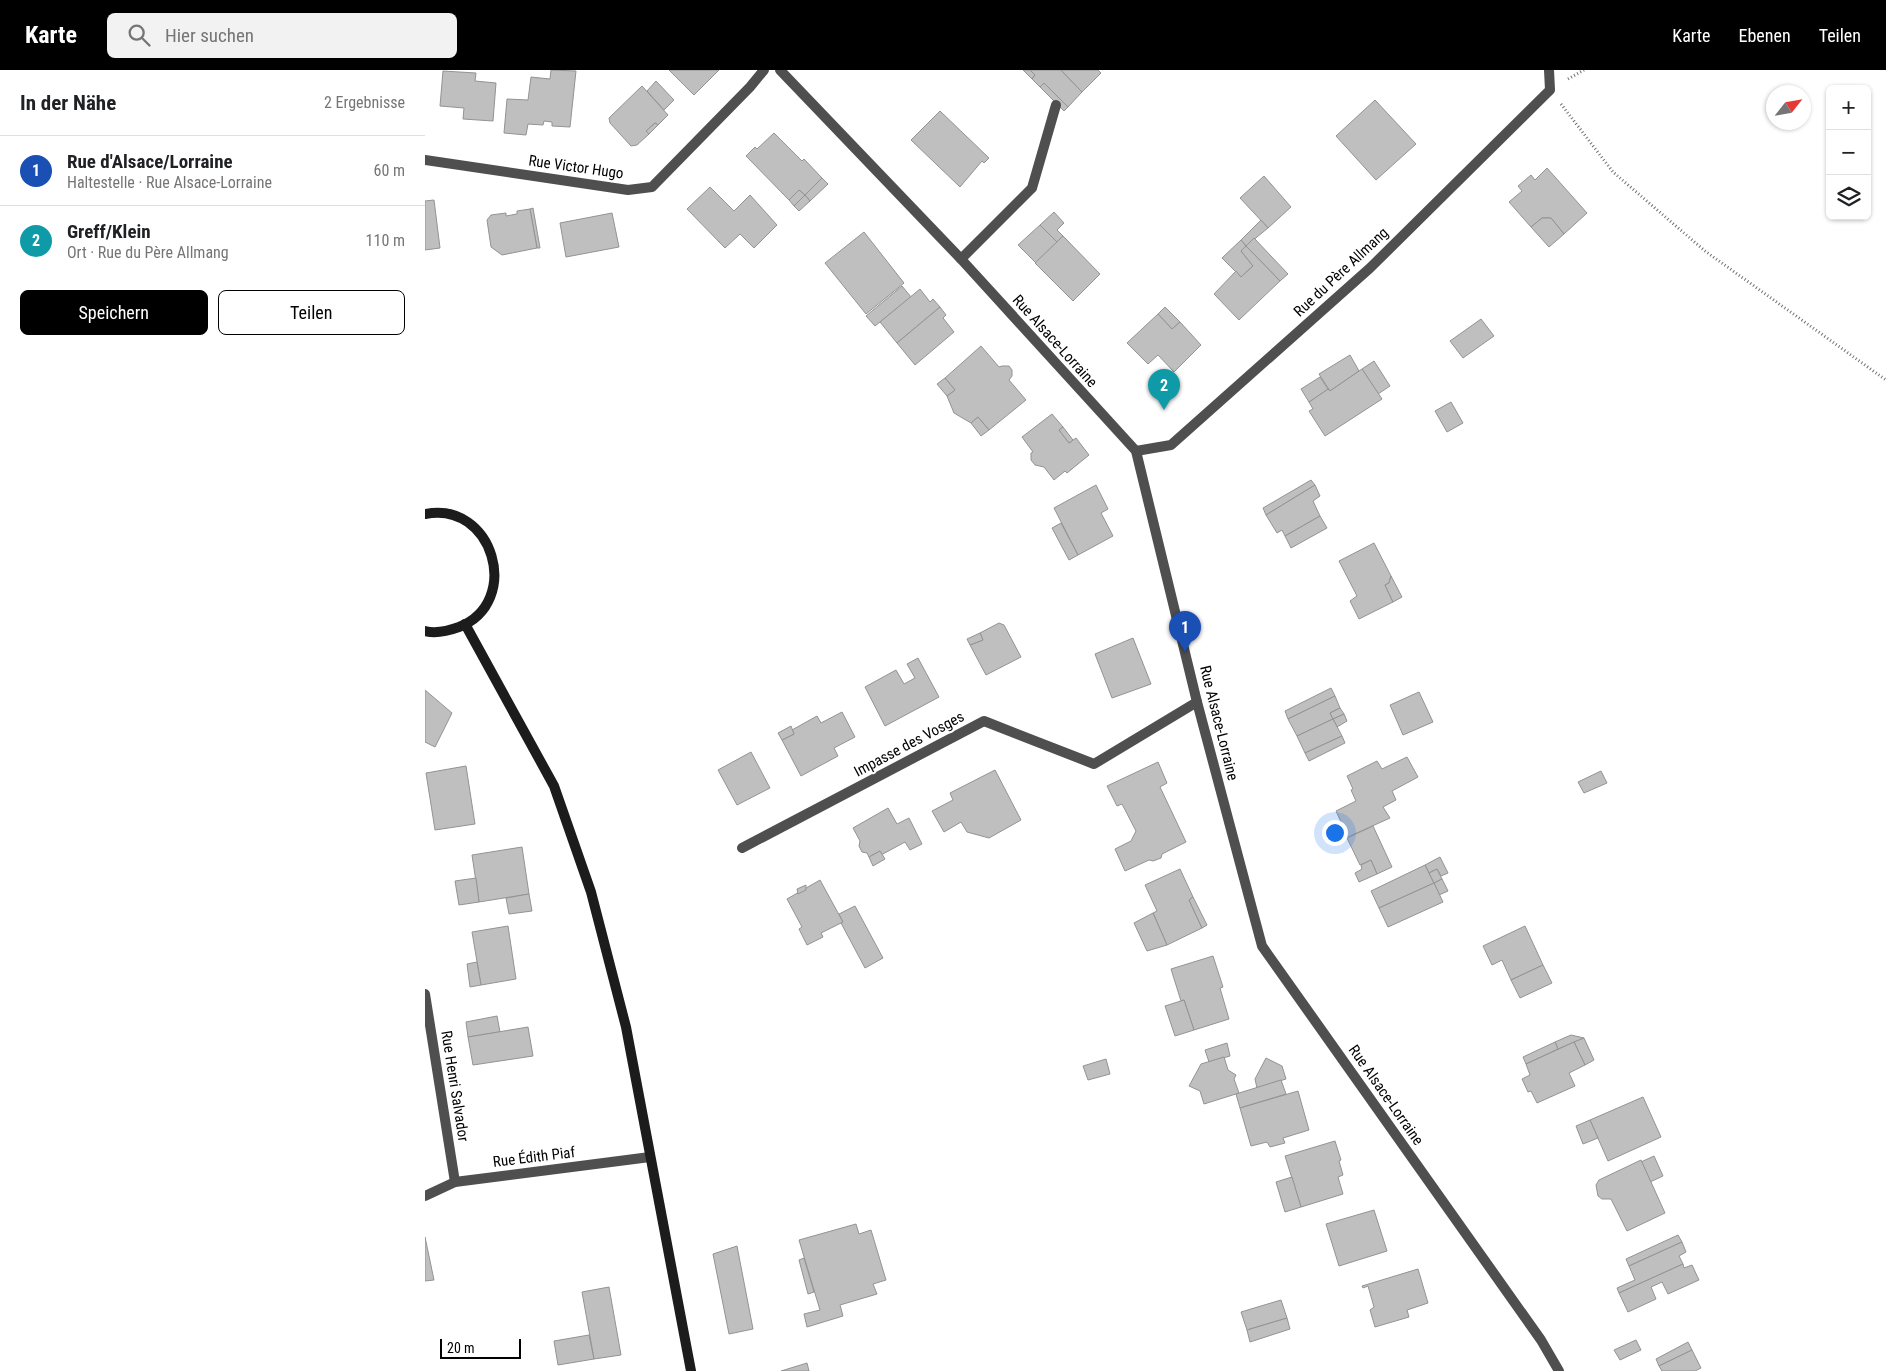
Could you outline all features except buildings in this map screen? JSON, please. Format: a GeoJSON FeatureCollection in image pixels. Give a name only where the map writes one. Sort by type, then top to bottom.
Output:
{"type":"FeatureCollection","features":[{"type":"Feature","properties":{"kind":"main road"},"geometry":{"type":"LineString","coordinates":[[425,514],[434,512],[453,515],[471,524],[485,538],[493,556],[495,576],[491,595],[481,612],[465,624],[448,631],[425,631]]}},
{"type":"Feature","properties":{"kind":"main road"},"geometry":{"type":"LineString","coordinates":[[465,624],[554,786],[591,892],[626,1027],[691,1371]]}},
{"type":"Feature","properties":{"kind":"street","name":"Rue Victor Hugo"},"geometry":{"type":"LineString","coordinates":[[425,160],[628,190],[652,187],[750,87],[764,70]]}},
{"type":"Feature","properties":{"kind":"street","name":"Rue Alsace-Lorraine"},"geometry":{"type":"LineString","coordinates":[[780,70],[961,259],[1136,452],[1197,702],[1262,946],[1541,1340],[1559,1371]]}},
{"type":"Feature","properties":{"kind":"street"},"geometry":{"type":"LineString","coordinates":[[1549,70],[1550,90]]}},
{"type":"Feature","properties":{"kind":"street","name":"Rue du Père Allmang"},"geometry":{"type":"LineString","coordinates":[[1136,452],[1171,445],[1370,268],[1550,90]]}},
{"type":"Feature","properties":{"kind":"street"},"geometry":{"type":"LineString","coordinates":[[961,259],[1032,188],[1056,105]]}},
{"type":"Feature","properties":{"kind":"street","name":"Impasse des Vosges"},"geometry":{"type":"LineString","coordinates":[[742,848],[984,721],[1094,764],[1197,702]]}},
{"type":"Feature","properties":{"kind":"street","name":"Rue Henri Salvador"},"geometry":{"type":"LineString","coordinates":[[425,994],[455,1182]]}},
{"type":"Feature","properties":{"kind":"street","name":"Rue Édith Piaf"},"geometry":{"type":"LineString","coordinates":[[425,1196],[455,1182],[650,1157]]}},
{"type":"Feature","properties":{"kind":"path"},"geometry":{"type":"LineString","coordinates":[[1550,90],[1613,172],[1705,251],[1886,380]]}},
{"type":"Feature","properties":{"kind":"place","name":"Greff/Klein"},"geometry":{"type":"Point","coordinates":[1164,410]}},
{"type":"Feature","properties":{"kind":"place","name":"Rue d'Alsace/Lorraine"},"geometry":{"type":"Point","coordinates":[1185,652]}}]}
